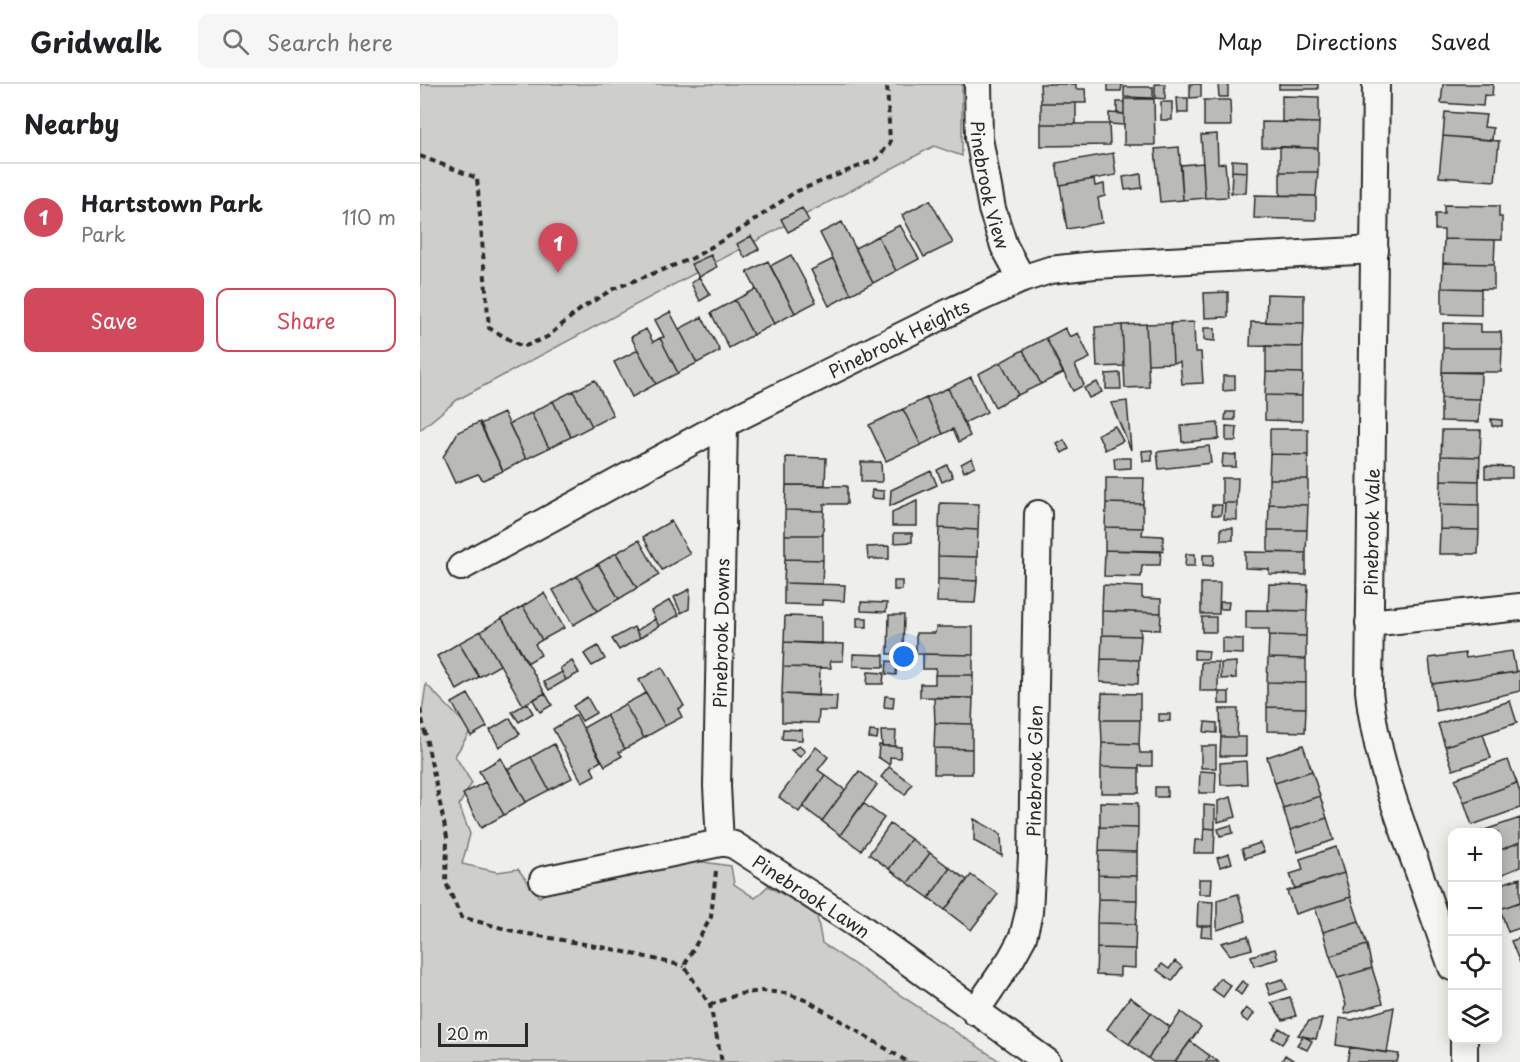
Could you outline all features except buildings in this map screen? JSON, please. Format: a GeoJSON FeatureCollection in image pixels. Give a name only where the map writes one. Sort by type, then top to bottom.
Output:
{"type":"FeatureCollection","features":[{"type":"Feature","properties":{"kind":"street","name":"Pinebrook View"},"geometry":{"type":"LineString","coordinates":[[978,84],[979,138],[992,209],[1004,246],[1022,279]]}},
{"type":"Feature","properties":{"kind":"street","name":"Pinebrook Vale"},"geometry":{"type":"LineString","coordinates":[[1376,84],[1369,691],[1377,743],[1396,808],[1448,956]]}},
{"type":"Feature","properties":{"kind":"street","name":"Pinebrook Heights"},"geometry":{"type":"LineString","coordinates":[[461,567],[724,424],[956,309],[1022,279],[1050,270],[1095,265],[1375,250]]}},
{"type":"Feature","properties":{"kind":"street","name":"Pinebrook Downs"},"geometry":{"type":"LineString","coordinates":[[720,843],[717,786],[724,424]]}},
{"type":"Feature","properties":{"kind":"street","name":"Pinebrook Glen"},"geometry":{"type":"LineString","coordinates":[[975,1012],[1021,941],[1029,912],[1038,514]]}},
{"type":"Feature","properties":{"kind":"street"},"geometry":{"type":"LineString","coordinates":[[1369,623],[1520,607]]}},
{"type":"Feature","properties":{"kind":"street"},"geometry":{"type":"LineString","coordinates":[[543,880],[720,843]]}},
{"type":"Feature","properties":{"kind":"street","name":"Pinebrook Lawn"},"geometry":{"type":"LineString","coordinates":[[720,843],[734,845],[849,919],[1047,1062]]}},
{"type":"Feature","properties":{"kind":"street"},"geometry":{"type":"LineString","coordinates":[[1464,1044],[1464,1062]]}},
{"type":"Feature","properties":{"kind":"path"},"geometry":{"type":"LineString","coordinates":[[420,156],[477,178],[489,328],[523,347],[547,338],[582,308],[613,289],[693,258],[746,226],[795,192],[877,159],[890,143],[887,84]]}},
{"type":"Feature","properties":{"kind":"path"},"geometry":{"type":"LineString","coordinates":[[420,709],[447,837],[446,883],[461,917],[517,932],[612,949],[684,966],[710,1005],[722,1062]]}},
{"type":"Feature","properties":{"kind":"path"},"geometry":{"type":"LineString","coordinates":[[684,966],[711,916],[720,843]]}},
{"type":"Feature","properties":{"kind":"path"},"geometry":{"type":"LineString","coordinates":[[710,1005],[739,994],[761,991],[785,993],[808,1001],[908,1062]]}},
{"type":"Feature","properties":{"kind":"shaded area"},"geometry":{"type":"Polygon","coordinates":[[[420,84],[962,84],[962,156],[934,146],[457,400],[420,430],[420,84]]]}},
{"type":"Feature","properties":{"kind":"shaded area"},"geometry":{"type":"Polygon","coordinates":[[[426,684],[471,730],[455,756],[472,783],[459,805],[470,834],[462,864],[497,872],[518,869],[539,897],[571,881],[606,881],[636,876],[664,861],[696,861],[731,866],[734,884],[755,898],[768,886],[817,916],[822,943],[1001,1062],[420,1062],[420,726],[426,684]]]}},
{"type":"Feature","properties":{"kind":"place","name":"Hartstown Park"},"geometry":{"type":"Point","coordinates":[558,273]}}]}
